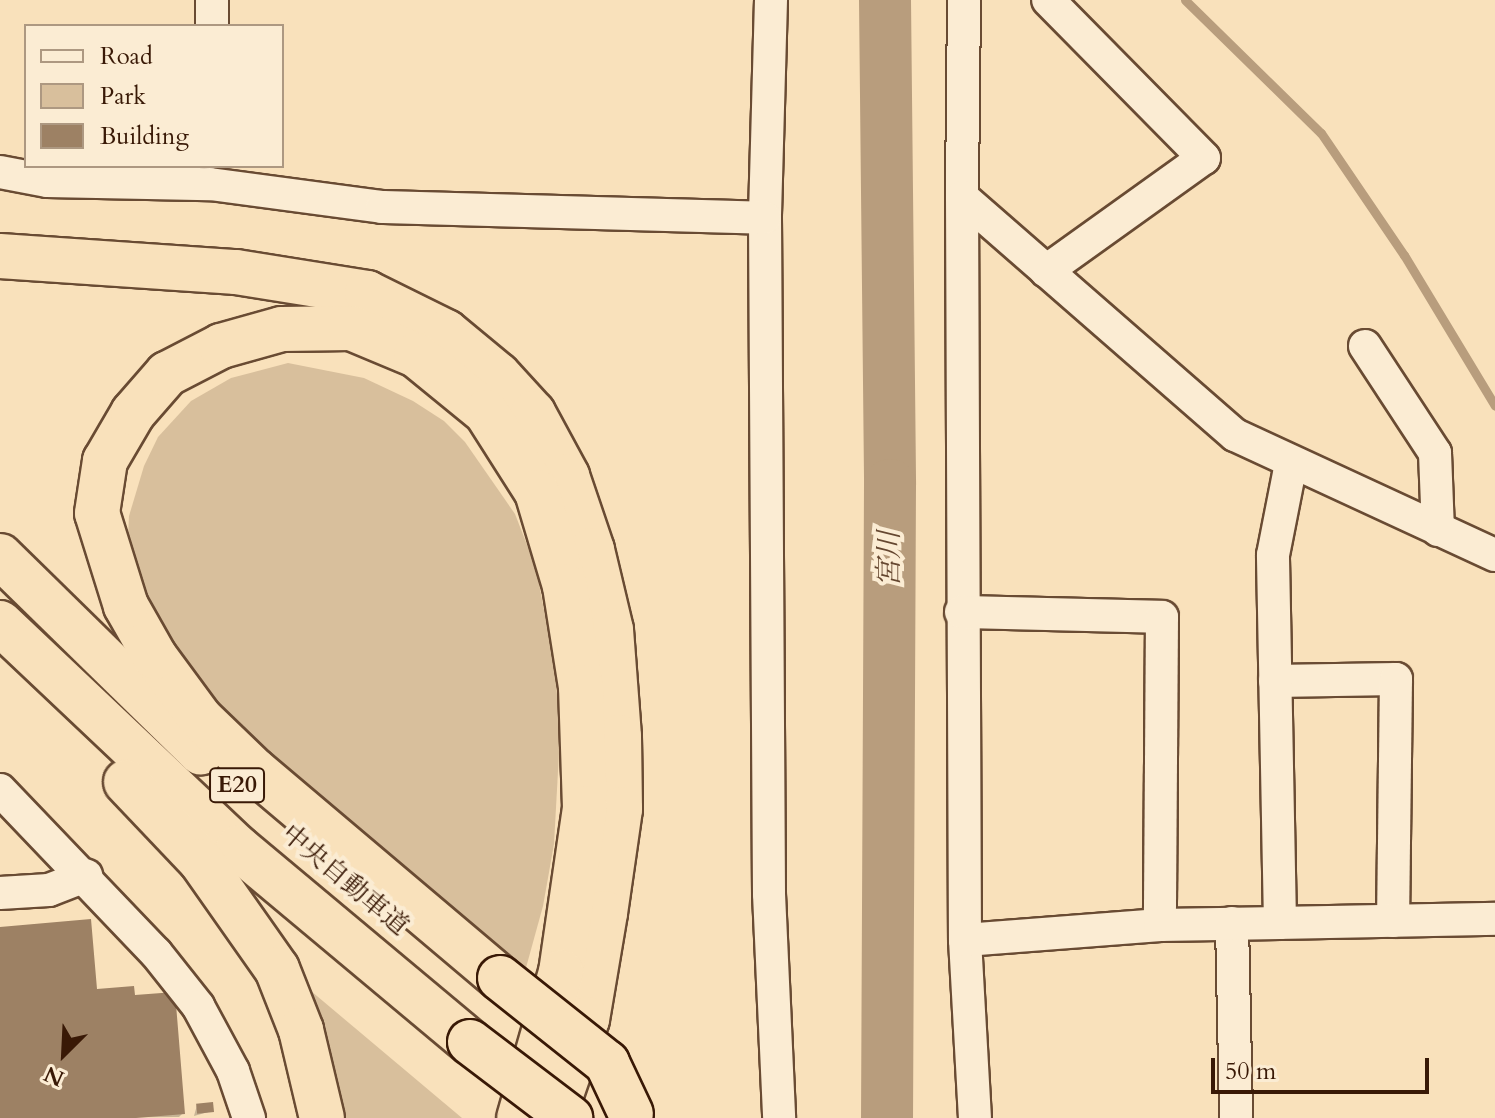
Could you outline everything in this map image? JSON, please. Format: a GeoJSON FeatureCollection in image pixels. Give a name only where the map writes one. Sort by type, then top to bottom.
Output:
{"type":"FeatureCollection","features":[{"type":"Feature","properties":{"kind":"highway"},"geometry":{"type":"LineString","coordinates":[[0,256],[236,272],[367,293],[446,332],[498,375],[533,413],[567,476],[592,550],[611,630],[619,737],[620,809],[587,1019],[553,1118]]}},
{"type":"Feature","properties":{"kind":"highway"},"geometry":{"type":"LineString","coordinates":[[494,988],[200,718],[155,657],[126,606],[97,513],[105,461],[133,413],[167,374],[221,346],[282,329],[351,328],[416,355],[486,412],[537,492],[565,586],[581,687],[585,808],[561,972],[519,1118]]}},
{"type":"Feature","properties":{"kind":"highway","name":"中央自動車道"},"geometry":{"type":"LineString","coordinates":[[0,556],[177,731],[316,857],[494,988],[634,1116]]}},
{"type":"Feature","properties":{"kind":"highway","name":"中央自動車道"},"geometry":{"type":"LineString","coordinates":[[0,623],[238,848],[470,1042],[570,1118]]}},
{"type":"Feature","properties":{"kind":"highway"},"geometry":{"type":"LineString","coordinates":[[0,657],[155,811],[201,861],[241,913],[277,969],[301,1030],[322,1118]]}},
{"type":"Feature","properties":{"kind":"street"},"geometry":{"type":"LineString","coordinates":[[212,0],[212,24]]}},
{"type":"Feature","properties":{"kind":"street"},"geometry":{"type":"LineString","coordinates":[[771,0],[765,218],[769,894],[779,1118]]}},
{"type":"Feature","properties":{"kind":"street"},"geometry":{"type":"LineString","coordinates":[[964,0],[961,612],[965,940],[975,1118]]}},
{"type":"Feature","properties":{"kind":"street"},"geometry":{"type":"LineString","coordinates":[[1046,271],[1204,158],[1048,0]]}},
{"type":"Feature","properties":{"kind":"street"},"geometry":{"type":"LineString","coordinates":[[0,172],[47,181],[210,175],[382,207],[765,218]]}},
{"type":"Feature","properties":{"kind":"street"},"geometry":{"type":"LineString","coordinates":[[962,197],[1235,435],[1495,555]]}},
{"type":"Feature","properties":{"kind":"street"},"geometry":{"type":"LineString","coordinates":[[1365,346],[1435,453],[1438,530]]}},
{"type":"Feature","properties":{"kind":"street"},"geometry":{"type":"LineString","coordinates":[[1280,923],[1273,555],[1291,463]]}},
{"type":"Feature","properties":{"kind":"street"},"geometry":{"type":"LineString","coordinates":[[961,612],[1162,617],[1160,925]]}},
{"type":"Feature","properties":{"kind":"street"},"geometry":{"type":"LineString","coordinates":[[1275,681],[1396,679],[1393,921]]}},
{"type":"Feature","properties":{"kind":"street"},"geometry":{"type":"LineString","coordinates":[[0,790],[86,876],[156,953],[198,1006],[233,1071],[249,1118]]}},
{"type":"Feature","properties":{"kind":"street"},"geometry":{"type":"LineString","coordinates":[[0,893],[49,890],[86,876]]}},
{"type":"Feature","properties":{"kind":"street"},"geometry":{"type":"LineString","coordinates":[[965,940],[1160,925],[1495,919]]}},
{"type":"Feature","properties":{"kind":"street"},"geometry":{"type":"LineString","coordinates":[[1232,923],[1236,1118]]}},
{"type":"Feature","properties":{"kind":"green space"},"geometry":{"type":"Polygon","coordinates":[[[288,363],[364,378],[413,401],[444,421],[465,442],[515,514],[536,568],[555,668],[560,735],[554,844],[543,906],[524,975],[192,703],[127,558],[129,516],[144,466],[158,437],[191,401],[231,378],[288,363]]]}},
{"type":"Feature","properties":{"kind":"green space"},"geometry":{"type":"Polygon","coordinates":[[[286,970],[462,1118],[335,1118],[286,970]]]}},
{"type":"Feature","properties":{"kind":"building"},"geometry":{"type":"Polygon","coordinates":[[[91,919],[97,989],[134,986],[135,995],[175,992],[185,1114],[136,1118],[0,1118],[0,927],[91,919]]]}},
{"type":"Feature","properties":{"kind":"building"},"geometry":{"type":"Polygon","coordinates":[[[213,1102],[214,1112],[197,1114],[196,1104],[213,1102]]]}},
{"type":"Feature","properties":{"kind":"waterway","name":"宮川"},"geometry":{"type":"LineString","coordinates":[[885,0],[890,485],[887,1118]]}},
{"type":"Feature","properties":{"kind":"waterway"},"geometry":{"type":"LineString","coordinates":[[1185,0],[1321,133],[1404,255],[1495,406]]}}]}
